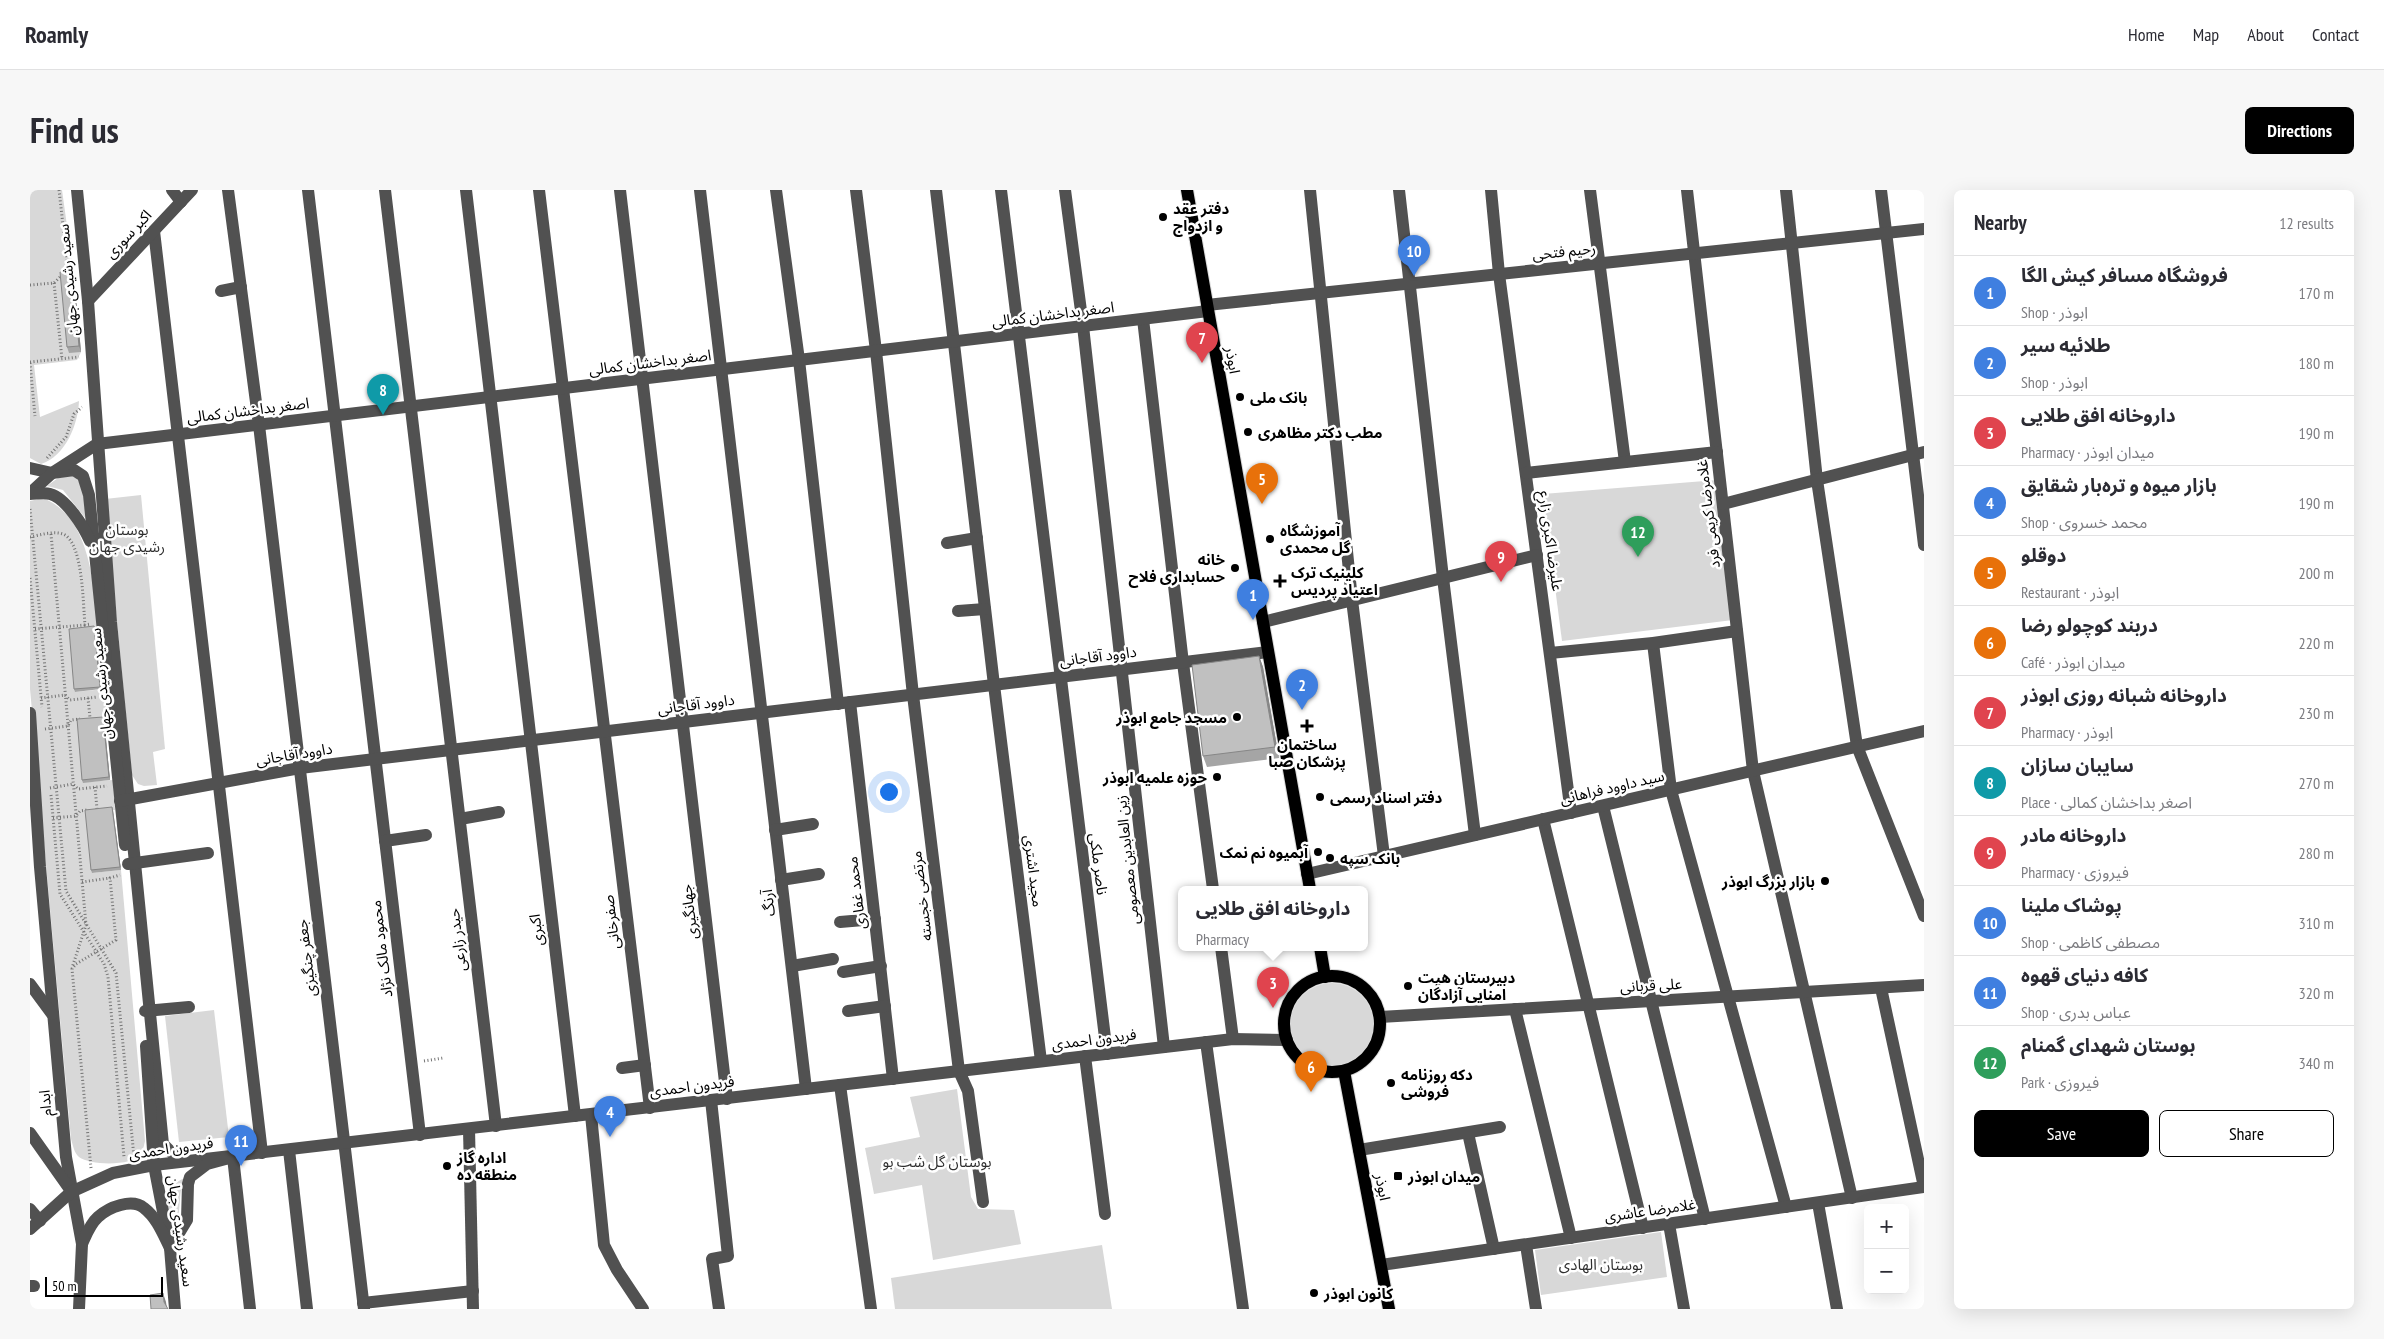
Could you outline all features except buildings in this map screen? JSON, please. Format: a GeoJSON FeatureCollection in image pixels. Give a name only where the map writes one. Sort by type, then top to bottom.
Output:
{"type":"FeatureCollection","features":[{"type":"Feature","properties":{"kind":"main road","name":"ابوذر"},"geometry":{"type":"LineString","coordinates":[[1187,190],[1309,886]]}},
{"type":"Feature","properties":{"kind":"main road"},"geometry":{"type":"LineString","coordinates":[[1321,951],[1325,977]]}},
{"type":"Feature","properties":{"kind":"main road"},"geometry":{"type":"LineString","coordinates":[[1325,977],[1340,977],[1354,981],[1371,996],[1380,1016],[1376,1045],[1357,1065],[1344,1071],[1316,1070],[1304,1063],[1294,1052],[1287,1040],[1286,1012],[1291,999],[1306,985],[1325,977]]}},
{"type":"Feature","properties":{"kind":"main road","name":"ابوذر"},"geometry":{"type":"LineString","coordinates":[[1344,1071],[1389,1309]]}},
{"type":"Feature","properties":{"kind":"street","name":"سعید رشیدی جهان"},"geometry":{"type":"LineString","coordinates":[[77,190],[88,301],[97,444],[125,800],[127,864],[148,1011],[163,1144],[176,1157],[186,1161]]}},
{"type":"Feature","properties":{"kind":"street"},"geometry":{"type":"LineString","coordinates":[[172,190],[181,202]]}},
{"type":"Feature","properties":{"kind":"street","name":"اکبر سوری"},"geometry":{"type":"LineString","coordinates":[[88,301],[192,190]]}},
{"type":"Feature","properties":{"kind":"street","name":"جعفر چنگیزی"},"geometry":{"type":"LineString","coordinates":[[228,190],[259,425],[363,1306]]}},
{"type":"Feature","properties":{"kind":"street","name":"محمود مالک نژاد"},"geometry":{"type":"LineString","coordinates":[[308,190],[420,1135]]}},
{"type":"Feature","properties":{"kind":"street","name":"حیدر زارعی"},"geometry":{"type":"LineString","coordinates":[[386,190],[496,1126]]}},
{"type":"Feature","properties":{"kind":"street","name":"اکبری"},"geometry":{"type":"LineString","coordinates":[[466,190],[575,1116]]}},
{"type":"Feature","properties":{"kind":"street","name":"صفرخانی"},"geometry":{"type":"LineString","coordinates":[[539,190],[650,1108]]}},
{"type":"Feature","properties":{"kind":"street","name":"جهانگیری"},"geometry":{"type":"LineString","coordinates":[[620,190],[728,1098]]}},
{"type":"Feature","properties":{"kind":"street","name":"آرنگ"},"geometry":{"type":"LineString","coordinates":[[700,190],[806,1089]]}},
{"type":"Feature","properties":{"kind":"street","name":"محمد غفاری"},"geometry":{"type":"LineString","coordinates":[[776,190],[844,703],[875,919],[894,1079]]}},
{"type":"Feature","properties":{"kind":"street","name":"مرتضی خجسته"},"geometry":{"type":"LineString","coordinates":[[856,190],[876,351],[913,695],[959,1071],[968,1091],[984,1202]]}},
{"type":"Feature","properties":{"kind":"street","name":"مجید اشتری"},"geometry":{"type":"LineString","coordinates":[[936,190],[994,685],[1041,1062]]}},
{"type":"Feature","properties":{"kind":"street","name":"ناصر ملکی"},"geometry":{"type":"LineString","coordinates":[[1001,190],[1059,677],[1107,1054]]}},
{"type":"Feature","properties":{"kind":"street","name":"زین العابدین معصومی"},"geometry":{"type":"LineString","coordinates":[[1065,190],[1083,326],[1164,1047]]}},
{"type":"Feature","properties":{"kind":"street"},"geometry":{"type":"LineString","coordinates":[[1310,190],[1352,600],[1384,856]]}},
{"type":"Feature","properties":{"kind":"street"},"geometry":{"type":"LineString","coordinates":[[1399,190],[1408,284],[1443,578],[1476,835]]}},
{"type":"Feature","properties":{"kind":"street","name":"علیرضا اکبری زارع"},"geometry":{"type":"LineString","coordinates":[[1492,190],[1499,274],[1572,813]]}},
{"type":"Feature","properties":{"kind":"street"},"geometry":{"type":"LineString","coordinates":[[1590,190],[1601,263],[1625,462]]}},
{"type":"Feature","properties":{"kind":"street","name":"غلامرضا کریمی فرد"},"geometry":{"type":"LineString","coordinates":[[1687,190],[1753,770],[1806,992],[1852,1198]]}},
{"type":"Feature","properties":{"kind":"street"},"geometry":{"type":"LineString","coordinates":[[1786,190],[1817,480],[1857,746],[1924,916]]}},
{"type":"Feature","properties":{"kind":"street"},"geometry":{"type":"LineString","coordinates":[[1881,190],[1918,454],[1924,545]]}},
{"type":"Feature","properties":{"kind":"street","name":"رحیم فتحی"},"geometry":{"type":"LineString","coordinates":[[1208,308],[1320,293],[1924,229]]}},
{"type":"Feature","properties":{"kind":"street"},"geometry":{"type":"LineString","coordinates":[[154,231],[262,1153]]}},
{"type":"Feature","properties":{"kind":"street"},"geometry":{"type":"LineString","coordinates":[[221,291],[241,287]]}},
{"type":"Feature","properties":{"kind":"street","name":"اصغر بداخشان کمالی"},"geometry":{"type":"LineString","coordinates":[[97,444],[1143,319],[1208,308]]}},
{"type":"Feature","properties":{"kind":"street"},"geometry":{"type":"LineString","coordinates":[[1143,319],[1183,663],[1213,886]]}},
{"type":"Feature","properties":{"kind":"street"},"geometry":{"type":"LineString","coordinates":[[30,493],[52,473],[97,444]]}},
{"type":"Feature","properties":{"kind":"street"},"geometry":{"type":"LineString","coordinates":[[1526,473],[1717,452]]}},
{"type":"Feature","properties":{"kind":"street"},"geometry":{"type":"LineString","coordinates":[[1723,504],[1918,454]]}},
{"type":"Feature","properties":{"kind":"street","name":"سعید رشیدی جهان"},"geometry":{"type":"LineString","coordinates":[[30,468],[52,473],[74,470],[83,476],[89,495],[125,800]]}},
{"type":"Feature","properties":{"kind":"street"},"geometry":{"type":"LineString","coordinates":[[30,493],[50,494],[63,502],[84,526],[94,550]]}},
{"type":"Feature","properties":{"kind":"street"},"geometry":{"type":"LineString","coordinates":[[947,543],[977,538]]}},
{"type":"Feature","properties":{"kind":"street"},"geometry":{"type":"LineString","coordinates":[[1263,622],[1537,555]]}},
{"type":"Feature","properties":{"kind":"street"},"geometry":{"type":"LineString","coordinates":[[958,611],[985,609]]}},
{"type":"Feature","properties":{"kind":"street"},"geometry":{"type":"LineString","coordinates":[[1550,653],[1653,643],[1737,631]]}},
{"type":"Feature","properties":{"kind":"street"},"geometry":{"type":"LineString","coordinates":[[1653,643],[1671,790],[1786,1207]]}},
{"type":"Feature","properties":{"kind":"street","name":"داوود آقاجانی"},"geometry":{"type":"LineString","coordinates":[[125,800],[300,768],[1268,652]]}},
{"type":"Feature","properties":{"kind":"street","name":"ابدام"},"geometry":{"type":"LineString","coordinates":[[36,717],[35,872],[72,1192],[82,1244],[79,1309]]}},
{"type":"Feature","properties":{"kind":"street","name":"سید داوود فراهانی"},"geometry":{"type":"LineString","coordinates":[[1307,874],[1924,731]]}},
{"type":"Feature","properties":{"kind":"street"},"geometry":{"type":"LineString","coordinates":[[1603,806],[1705,1219]]}},
{"type":"Feature","properties":{"kind":"street"},"geometry":{"type":"LineString","coordinates":[[460,819],[499,812]]}},
{"type":"Feature","properties":{"kind":"street"},"geometry":{"type":"LineString","coordinates":[[1543,819],[1643,1228]]}},
{"type":"Feature","properties":{"kind":"street"},"geometry":{"type":"LineString","coordinates":[[775,830],[813,824]]}},
{"type":"Feature","properties":{"kind":"street"},"geometry":{"type":"LineString","coordinates":[[385,841],[426,835]]}},
{"type":"Feature","properties":{"kind":"street"},"geometry":{"type":"LineString","coordinates":[[127,864],[208,853]]}},
{"type":"Feature","properties":{"kind":"street"},"geometry":{"type":"LineString","coordinates":[[30,855],[35,872]]}},
{"type":"Feature","properties":{"kind":"street"},"geometry":{"type":"LineString","coordinates":[[781,880],[819,874]]}},
{"type":"Feature","properties":{"kind":"street"},"geometry":{"type":"LineString","coordinates":[[840,922],[875,919]]}},
{"type":"Feature","properties":{"kind":"street"},"geometry":{"type":"LineString","coordinates":[[1221,951],[1233,1039]]}},
{"type":"Feature","properties":{"kind":"street"},"geometry":{"type":"LineString","coordinates":[[792,966],[833,959]]}},
{"type":"Feature","properties":{"kind":"street"},"geometry":{"type":"LineString","coordinates":[[844,972],[880,966]]}},
{"type":"Feature","properties":{"kind":"street"},"geometry":{"type":"LineString","coordinates":[[30,984],[53,1015]]}},
{"type":"Feature","properties":{"kind":"street","name":"علی قربانی"},"geometry":{"type":"LineString","coordinates":[[1380,1016],[1924,986]]}},
{"type":"Feature","properties":{"kind":"street"},"geometry":{"type":"LineString","coordinates":[[1881,988],[1924,1187]]}},
{"type":"Feature","properties":{"kind":"street"},"geometry":{"type":"LineString","coordinates":[[848,1011],[885,1006]]}},
{"type":"Feature","properties":{"kind":"street"},"geometry":{"type":"LineString","coordinates":[[148,1011],[189,1007]]}},
{"type":"Feature","properties":{"kind":"street"},"geometry":{"type":"LineString","coordinates":[[1516,1009],[1571,1238]]}},
{"type":"Feature","properties":{"kind":"street","name":"سعید رشیدی جهان"},"geometry":{"type":"LineString","coordinates":[[148,1011],[154,1165],[170,1248],[175,1309]]}},
{"type":"Feature","properties":{"kind":"street","name":"فریدون احمدی"},"geometry":{"type":"LineString","coordinates":[[35,1225],[72,1192],[113,1173],[154,1165],[1233,1039],[1287,1040]]}},
{"type":"Feature","properties":{"kind":"street"},"geometry":{"type":"LineString","coordinates":[[1206,1042],[1243,1309]]}},
{"type":"Feature","properties":{"kind":"street"},"geometry":{"type":"LineString","coordinates":[[1086,1056],[1105,1214]]}},
{"type":"Feature","properties":{"kind":"street"},"geometry":{"type":"LineString","coordinates":[[622,1068],[645,1065]]}},
{"type":"Feature","properties":{"kind":"street"},"geometry":{"type":"LineString","coordinates":[[840,1085],[871,1309]]}},
{"type":"Feature","properties":{"kind":"street"},"geometry":{"type":"LineString","coordinates":[[711,1100],[728,1256],[712,1259],[719,1309]]}},
{"type":"Feature","properties":{"kind":"street"},"geometry":{"type":"LineString","coordinates":[[591,1115],[604,1245],[617,1270],[643,1309]]}},
{"type":"Feature","properties":{"kind":"street"},"geometry":{"type":"LineString","coordinates":[[1359,1150],[1500,1127]]}},
{"type":"Feature","properties":{"kind":"street"},"geometry":{"type":"LineString","coordinates":[[469,1129],[473,1309]]}},
{"type":"Feature","properties":{"kind":"street"},"geometry":{"type":"LineString","coordinates":[[30,1133],[72,1192]]}},
{"type":"Feature","properties":{"kind":"street"},"geometry":{"type":"LineString","coordinates":[[1468,1133],[1494,1249]]}},
{"type":"Feature","properties":{"kind":"street"},"geometry":{"type":"LineString","coordinates":[[289,1150],[307,1309]]}},
{"type":"Feature","properties":{"kind":"street"},"geometry":{"type":"LineString","coordinates":[[82,1244],[98,1217],[115,1207],[132,1203],[144,1208],[156,1220],[170,1248],[187,1220],[190,1176],[208,1164],[233,1157],[250,1309]]}},
{"type":"Feature","properties":{"kind":"street","name":"غلامرضا عاشری"},"geometry":{"type":"LineString","coordinates":[[1381,1265],[1924,1187]]}},
{"type":"Feature","properties":{"kind":"street"},"geometry":{"type":"LineString","coordinates":[[1818,1202],[1837,1309]]}},
{"type":"Feature","properties":{"kind":"street"},"geometry":{"type":"LineString","coordinates":[[30,1209],[35,1225]]}},
{"type":"Feature","properties":{"kind":"street"},"geometry":{"type":"LineString","coordinates":[[1669,1224],[1684,1309]]}},
{"type":"Feature","properties":{"kind":"street"},"geometry":{"type":"LineString","coordinates":[[1526,1245],[1536,1309]]}},
{"type":"Feature","properties":{"kind":"street"},"geometry":{"type":"LineString","coordinates":[[363,1306],[473,1291]]}},
{"type":"Feature","properties":{"kind":"path"},"geometry":{"type":"LineString","coordinates":[[60,190],[68,269]]}},
{"type":"Feature","properties":{"kind":"path"},"geometry":{"type":"LineString","coordinates":[[30,285],[54,283],[83,254]]}},
{"type":"Feature","properties":{"kind":"path"},"geometry":{"type":"LineString","coordinates":[[54,283],[62,358]]}},
{"type":"Feature","properties":{"kind":"path"},"geometry":{"type":"LineString","coordinates":[[35,416],[31,390],[30,362],[91,356]]}},
{"type":"Feature","properties":{"kind":"path"},"geometry":{"type":"LineString","coordinates":[[42,462],[57,449],[66,437],[76,411],[94,401]]}},
{"type":"Feature","properties":{"kind":"path"},"geometry":{"type":"LineString","coordinates":[[30,509],[31,536],[66,891],[116,973],[130,1169]]}},
{"type":"Feature","properties":{"kind":"path"},"geometry":{"type":"LineString","coordinates":[[51,534],[86,925],[84,935],[74,956],[72,969],[93,1182]]}},
{"type":"Feature","properties":{"kind":"path"},"geometry":{"type":"LineString","coordinates":[[31,536],[64,535],[77,553],[85,625]]}},
{"type":"Feature","properties":{"kind":"path"},"geometry":{"type":"LineString","coordinates":[[30,578],[41,698],[36,717],[45,729],[46,738]]}},
{"type":"Feature","properties":{"kind":"path"},"geometry":{"type":"LineString","coordinates":[[35,629],[96,624]]}},
{"type":"Feature","properties":{"kind":"path"},"geometry":{"type":"LineString","coordinates":[[41,698],[66,695]]}},
{"type":"Feature","properties":{"kind":"path"},"geometry":{"type":"LineString","coordinates":[[66,695],[70,700],[103,697]]}},
{"type":"Feature","properties":{"kind":"path"},"geometry":{"type":"LineString","coordinates":[[88,698],[90,718]]}},
{"type":"Feature","properties":{"kind":"path"},"geometry":{"type":"LineString","coordinates":[[68,726],[71,720],[97,717]]}},
{"type":"Feature","properties":{"kind":"path"},"geometry":{"type":"LineString","coordinates":[[45,729],[68,726]]}},
{"type":"Feature","properties":{"kind":"path"},"geometry":{"type":"LineString","coordinates":[[49,778],[60,894],[95,953],[104,964],[108,977],[130,1169]]}},
{"type":"Feature","properties":{"kind":"path"},"geometry":{"type":"LineString","coordinates":[[50,788],[73,784]]}},
{"type":"Feature","properties":{"kind":"path"},"geometry":{"type":"LineString","coordinates":[[73,784],[78,789],[111,786]]}},
{"type":"Feature","properties":{"kind":"path"},"geometry":{"type":"LineString","coordinates":[[95,787],[98,809]]}},
{"type":"Feature","properties":{"kind":"path"},"geometry":{"type":"LineString","coordinates":[[53,818],[76,816],[80,811],[105,808]]}},
{"type":"Feature","properties":{"kind":"path"},"geometry":{"type":"LineString","coordinates":[[82,882],[120,875],[127,864]]}},
{"type":"Feature","properties":{"kind":"path"},"geometry":{"type":"LineString","coordinates":[[72,969],[76,964],[116,940],[110,878]]}},
{"type":"Feature","properties":{"kind":"path"},"geometry":{"type":"LineString","coordinates":[[411,1063],[442,1058]]}},
{"type":"Feature","properties":{"kind":"green space"},"geometry":{"type":"Polygon","coordinates":[[[30,190],[62,190],[74,276],[62,277],[69,352],[81,352],[77,360],[34,365],[40,417],[79,401],[73,429],[64,447],[50,460],[41,464],[30,458],[30,190]]]}},
{"type":"Feature","properties":{"kind":"green space"},"geometry":{"type":"Polygon","coordinates":[[[70,475],[82,487],[86,519],[63,490],[47,486],[58,478],[70,475]]]}},
{"type":"Feature","properties":{"kind":"green space"},"geometry":{"type":"Polygon","coordinates":[[[1717,480],[1733,620],[1562,641],[1543,494],[1717,480]]]}},
{"type":"Feature","properties":{"kind":"green space","name":"بوستان رشیدی جهان"},"geometry":{"type":"Polygon","coordinates":[[[141,495],[165,749],[153,752],[157,785],[144,786],[138,784],[132,775],[105,499],[141,495]]]}},
{"type":"Feature","properties":{"kind":"green space"},"geometry":{"type":"Polygon","coordinates":[[[43,498],[59,507],[71,520],[80,536],[87,554],[91,573],[99,629],[70,631],[75,692],[105,689],[107,719],[78,722],[84,782],[113,780],[115,810],[86,813],[92,873],[121,870],[145,1141],[142,1154],[130,1161],[121,1163],[102,1163],[85,1160],[76,1153],[71,1139],[30,689],[30,501],[43,498]]]}},
{"type":"Feature","properties":{"kind":"green space"},"geometry":{"type":"Polygon","coordinates":[[[1332,983],[1348,986],[1362,995],[1371,1009],[1374,1025],[1371,1041],[1362,1055],[1348,1064],[1332,1067],[1316,1064],[1302,1055],[1293,1041],[1290,1025],[1293,1009],[1302,995],[1316,986],[1332,983]]]}},
{"type":"Feature","properties":{"kind":"green space"},"geometry":{"type":"Polygon","coordinates":[[[214,1010],[229,1137],[179,1142],[165,1016],[214,1010]]]}},
{"type":"Feature","properties":{"kind":"green space","name":"بوستان گل شب بو"},"geometry":{"type":"Polygon","coordinates":[[[957,1089],[971,1197],[978,1209],[1014,1210],[1021,1244],[933,1260],[922,1185],[874,1194],[865,1148],[920,1137],[910,1097],[957,1089]]]}},
{"type":"Feature","properties":{"kind":"green space"},"geometry":{"type":"Polygon","coordinates":[[[185,1178],[182,1185],[178,1218],[172,1231],[168,1207],[169,1193],[177,1182],[185,1178]]]}},
{"type":"Feature","properties":{"kind":"green space","name":"بوستان الهادی"},"geometry":{"type":"Polygon","coordinates":[[[1661,1232],[1667,1277],[1541,1295],[1535,1250],[1661,1232]]]}},
{"type":"Feature","properties":{"kind":"green space"},"geometry":{"type":"Polygon","coordinates":[[[1102,1245],[1112,1309],[895,1309],[891,1278],[1102,1245]]]}},
{"type":"Feature","properties":{"kind":"place","name":"دفتر عقد و ازدواج"},"geometry":{"type":"Point","coordinates":[1163,217]}},
{"type":"Feature","properties":{"kind":"place","name":"پوشاک ملینا"},"geometry":{"type":"Point","coordinates":[1414,276]}},
{"type":"Feature","properties":{"kind":"place","name":"داروخانه شبانه روزی ابوذر"},"geometry":{"type":"Point","coordinates":[1202,363]}},
{"type":"Feature","properties":{"kind":"place","name":"بانک ملی"},"geometry":{"type":"Point","coordinates":[1240,397]}},
{"type":"Feature","properties":{"kind":"place","name":"سایبان سازان"},"geometry":{"type":"Point","coordinates":[383,415]}},
{"type":"Feature","properties":{"kind":"place","name":"مطب دکتر مظاهری"},"geometry":{"type":"Point","coordinates":[1248,432]}},
{"type":"Feature","properties":{"kind":"place","name":"دوقلو"},"geometry":{"type":"Point","coordinates":[1262,504]}},
{"type":"Feature","properties":{"kind":"place","name":"آموزشگاه گل محمدی"},"geometry":{"type":"Point","coordinates":[1270,539]}},
{"type":"Feature","properties":{"kind":"place","name":"بوستان شهدای گمنام"},"geometry":{"type":"Point","coordinates":[1638,557]}},
{"type":"Feature","properties":{"kind":"place","name":"خانه حسابداری فلاح"},"geometry":{"type":"Point","coordinates":[1235,568]}},
{"type":"Feature","properties":{"kind":"place","name":"کلینیک ترک اعتیاد پردیس"},"geometry":{"type":"Point","coordinates":[1280,581]}},
{"type":"Feature","properties":{"kind":"place","name":"داروخانه مادر"},"geometry":{"type":"Point","coordinates":[1501,582]}},
{"type":"Feature","properties":{"kind":"place","name":"فروشگاه مسافر کیش الگا"},"geometry":{"type":"Point","coordinates":[1253,620]}},
{"type":"Feature","properties":{"kind":"place","name":"طلائیه سیر"},"geometry":{"type":"Point","coordinates":[1302,710]}},
{"type":"Feature","properties":{"kind":"place","name":"مسجد جامع ابوذر"},"geometry":{"type":"Point","coordinates":[1237,717]}},
{"type":"Feature","properties":{"kind":"place","name":"ساختمان پزشکان صبا"},"geometry":{"type":"Point","coordinates":[1307,726]}},
{"type":"Feature","properties":{"kind":"place","name":"حوزه علمیه ابوذر"},"geometry":{"type":"Point","coordinates":[1217,777]}},
{"type":"Feature","properties":{"kind":"place","name":"دفتر اسناد رسمی"},"geometry":{"type":"Point","coordinates":[1320,797]}},
{"type":"Feature","properties":{"kind":"place","name":"آبمیوه نم نمک"},"geometry":{"type":"Point","coordinates":[1318,852]}},
{"type":"Feature","properties":{"kind":"place","name":"بانک سپه"},"geometry":{"type":"Point","coordinates":[1330,858]}},
{"type":"Feature","properties":{"kind":"place","name":"بازار بزرگ ابوذر"},"geometry":{"type":"Point","coordinates":[1825,881]}},
{"type":"Feature","properties":{"kind":"place","name":"دبیرستان هیت امنایی آزادگان"},"geometry":{"type":"Point","coordinates":[1408,986]}},
{"type":"Feature","properties":{"kind":"place","name":"داروخانه افق طلایی"},"geometry":{"type":"Point","coordinates":[1273,1008]}},
{"type":"Feature","properties":{"kind":"place","name":"دکه روزنامه فروشی"},"geometry":{"type":"Point","coordinates":[1391,1083]}},
{"type":"Feature","properties":{"kind":"place","name":"دربند کوچولو رضا"},"geometry":{"type":"Point","coordinates":[1311,1092]}},
{"type":"Feature","properties":{"kind":"place","name":"بازار میوه و تره‌بار شقایق"},"geometry":{"type":"Point","coordinates":[610,1137]}},
{"type":"Feature","properties":{"kind":"place","name":"کافه دنیای قهوه"},"geometry":{"type":"Point","coordinates":[241,1166]}},
{"type":"Feature","properties":{"kind":"place","name":"اداره گاز منطقه ده"},"geometry":{"type":"Point","coordinates":[447,1166]}},
{"type":"Feature","properties":{"kind":"place","name":"میدان ابوذر"},"geometry":{"type":"Point","coordinates":[1398,1176]}},
{"type":"Feature","properties":{"kind":"place","name":"کانون ابوذر"},"geometry":{"type":"Point","coordinates":[1314,1293]}}]}
